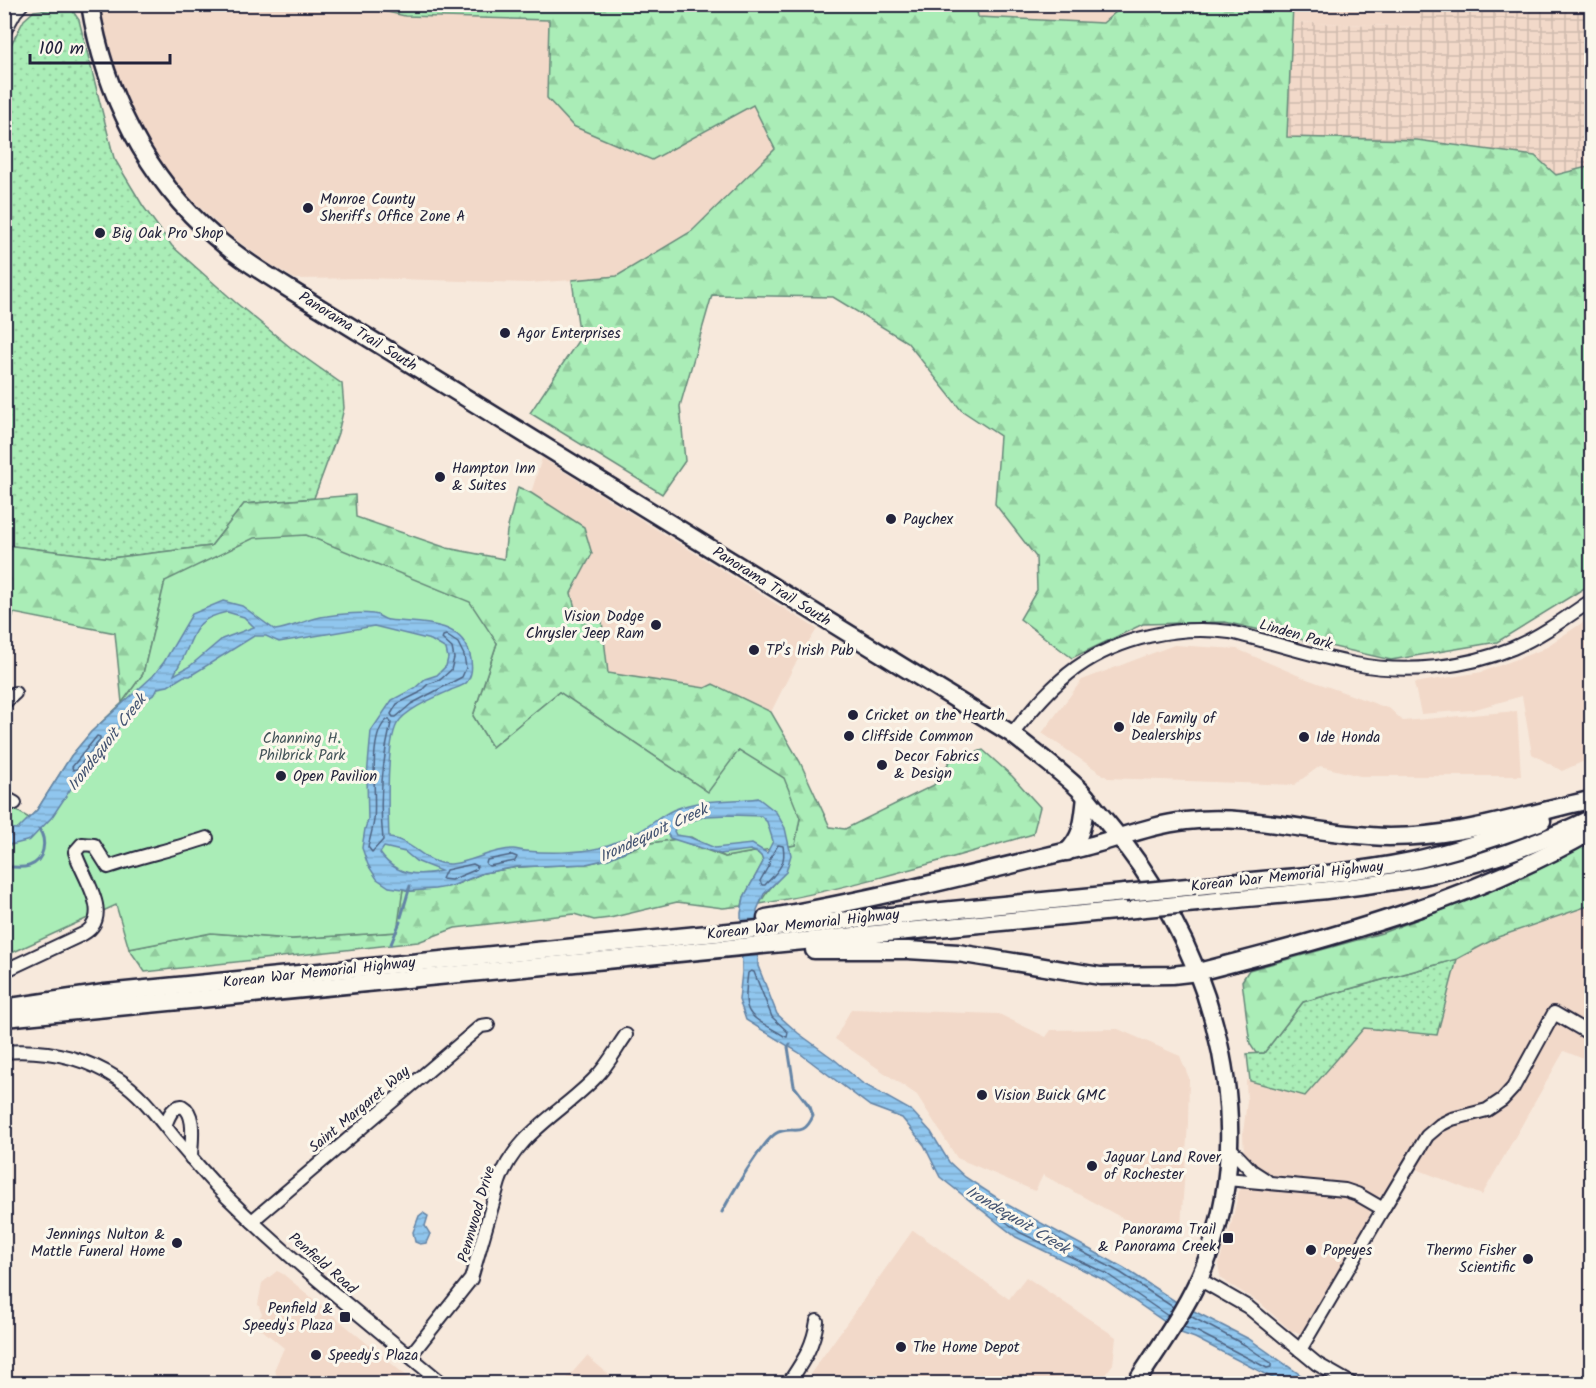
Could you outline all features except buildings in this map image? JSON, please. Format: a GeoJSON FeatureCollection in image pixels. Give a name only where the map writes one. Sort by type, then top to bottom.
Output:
{"type":"FeatureCollection","features":[{"type":"Feature","properties":{"kind":"main road","name":"Panorama Trail South"},"geometry":{"type":"LineString","coordinates":[[90,4],[96,38],[108,80],[138,144],[176,197],[217,239],[286,287],[1012,734],[1079,789],[1119,836],[1160,894],[1198,972],[1214,1021],[1226,1077],[1229,1147],[1227,1179],[1216,1233],[1199,1278],[1135,1383]]}},
{"type":"Feature","properties":{"kind":"main road"},"geometry":{"type":"LineString","coordinates":[[1067,852],[1077,842],[1082,830],[1086,797]]}},
{"type":"Feature","properties":{"kind":"main road"},"geometry":{"type":"LineString","coordinates":[[783,934],[864,900],[1096,845],[1119,836],[1185,821],[1213,819],[1262,822],[1388,837],[1436,835],[1483,827],[1588,799]]}},
{"type":"Feature","properties":{"kind":"main road","name":"Korean War Memorial Highway"},"geometry":{"type":"LineString","coordinates":[[4,1008],[105,993],[634,940],[721,936],[741,948],[783,934],[1409,861],[1497,838],[1546,819],[1588,799]]}},
{"type":"Feature","properties":{"kind":"main road","name":"Korean War Memorial Highway"},"geometry":{"type":"LineString","coordinates":[[783,934],[1135,909],[1376,884],[1471,864],[1511,852],[1592,818]]}},
{"type":"Feature","properties":{"kind":"main road"},"geometry":{"type":"LineString","coordinates":[[721,936],[783,934],[908,950],[958,953],[1101,976],[1154,976],[1198,972],[1365,927],[1443,900],[1507,874],[1592,831]]}},
{"type":"Feature","properties":{"kind":"main road","name":"Korean War Memorial Highway"},"geometry":{"type":"LineString","coordinates":[[4,1018],[52,1015],[721,936]]}},
{"type":"Feature","properties":{"kind":"street"},"geometry":{"type":"LineString","coordinates":[[4,32],[22,4]]}},
{"type":"Feature","properties":{"kind":"street","name":"Linden Park"},"geometry":{"type":"LineString","coordinates":[[1012,734],[1042,698],[1077,668],[1112,649],[1143,637],[1180,630],[1214,630],[1230,632],[1358,665],[1412,668],[1442,666],[1514,648],[1592,600]]}},
{"type":"Feature","properties":{"kind":"street"},"geometry":{"type":"LineString","coordinates":[[4,703],[15,693]]}},
{"type":"Feature","properties":{"kind":"street"},"geometry":{"type":"LineString","coordinates":[[4,971],[83,934],[94,926],[97,921],[97,907],[75,852],[82,844],[94,845],[108,867],[207,838]]}},
{"type":"Feature","properties":{"kind":"street"},"geometry":{"type":"LineString","coordinates":[[1300,1350],[1427,1136],[1452,1119],[1487,1110],[1507,1094],[1554,1013],[1592,1035]]}},
{"type":"Feature","properties":{"kind":"street","name":"Saint Margaret Way"},"geometry":{"type":"LineString","coordinates":[[252,1221],[481,1026],[488,1025]]}},
{"type":"Feature","properties":{"kind":"street","name":"Pennwood Drive"},"geometry":{"type":"LineString","coordinates":[[410,1356],[471,1279],[499,1182],[504,1167],[513,1152],[598,1075],[626,1035]]}},
{"type":"Feature","properties":{"kind":"street","name":"Penfield Road"},"geometry":{"type":"LineString","coordinates":[[4,1052],[56,1054],[98,1067],[135,1092],[165,1125],[207,1178],[252,1221],[327,1287],[443,1383]]}},
{"type":"Feature","properties":{"kind":"street"},"geometry":{"type":"LineString","coordinates":[[165,1125],[177,1106],[182,1106],[190,1112],[192,1121],[191,1158]]}},
{"type":"Feature","properties":{"kind":"street"},"geometry":{"type":"LineString","coordinates":[[1229,1147],[1252,1172],[1273,1183]]}},
{"type":"Feature","properties":{"kind":"street"},"geometry":{"type":"LineString","coordinates":[[1227,1179],[1345,1190],[1383,1209]]}},
{"type":"Feature","properties":{"kind":"street"},"geometry":{"type":"LineString","coordinates":[[1199,1278],[1260,1315],[1317,1364],[1352,1383]]}},
{"type":"Feature","properties":{"kind":"street"},"geometry":{"type":"LineString","coordinates":[[788,1383],[807,1355],[814,1339],[817,1321]]}},
{"type":"Feature","properties":{"kind":"shaded area"},"geometry":{"type":"Polygon","coordinates":[[[357,4],[405,16],[549,20],[547,98],[652,160],[753,105],[775,149],[692,230],[617,277],[529,283],[367,278],[295,279],[265,261],[227,233],[186,194],[166,169],[145,138],[115,71],[105,37],[100,5],[357,4]]]}},
{"type":"Feature","properties":{"kind":"shaded area"},"geometry":{"type":"Polygon","coordinates":[[[976,5],[1124,5],[1103,23],[978,17],[976,5]]]}},
{"type":"Feature","properties":{"kind":"shaded area"},"geometry":{"type":"Polygon","coordinates":[[[1293,5],[1421,5],[1421,27],[1292,22],[1293,5]]]}},
{"type":"Feature","properties":{"kind":"shaded area"},"geometry":{"type":"Polygon","coordinates":[[[1421,5],[1591,5],[1591,166],[1556,175],[1535,156],[1417,140],[1287,137],[1292,22],[1420,27],[1421,5]]]}},
{"type":"Feature","properties":{"kind":"shaded area"},"geometry":{"type":"Polygon","coordinates":[[[542,458],[817,629],[794,666],[771,712],[713,684],[705,688],[608,673],[601,614],[576,612],[571,593],[592,554],[584,527],[531,493],[542,458]]]}},
{"type":"Feature","properties":{"kind":"shaded area"},"geometry":{"type":"Polygon","coordinates":[[[1591,617],[1591,758],[1562,771],[1532,754],[1522,696],[1472,710],[1421,714],[1414,683],[1482,672],[1541,650],[1591,617]]]}},
{"type":"Feature","properties":{"kind":"shaded area"},"geometry":{"type":"Polygon","coordinates":[[[1174,645],[1237,649],[1304,678],[1390,709],[1403,721],[1517,711],[1521,776],[1360,776],[1320,766],[1294,785],[1108,778],[1042,733],[1082,680],[1174,645]]]}},
{"type":"Feature","properties":{"kind":"shaded area"},"geometry":{"type":"Polygon","coordinates":[[[1591,905],[1591,1062],[1564,1051],[1482,1195],[1404,1164],[1388,1191],[1375,1197],[1261,1174],[1244,1156],[1246,1080],[1305,1095],[1364,1028],[1437,1035],[1457,959],[1498,937],[1591,905]]]}},
{"type":"Feature","properties":{"kind":"shaded area"},"geometry":{"type":"Polygon","coordinates":[[[851,1009],[999,1014],[1046,1037],[1051,1030],[1118,1029],[1180,1056],[1189,1078],[1181,1227],[1139,1227],[1043,1175],[1035,1191],[957,1158],[917,1095],[835,1039],[851,1009]]]}},
{"type":"Feature","properties":{"kind":"shaded area"},"geometry":{"type":"Polygon","coordinates":[[[1246,1185],[1347,1196],[1365,1205],[1370,1211],[1369,1223],[1305,1331],[1300,1333],[1291,1331],[1260,1303],[1221,1279],[1218,1265],[1229,1233],[1239,1191],[1246,1185]]]}},
{"type":"Feature","properties":{"kind":"shaded area"},"geometry":{"type":"Polygon","coordinates":[[[913,1230],[1009,1299],[1026,1277],[1116,1337],[1113,1364],[1099,1383],[804,1383],[913,1230]]]}},
{"type":"Feature","properties":{"kind":"shaded area"},"geometry":{"type":"Polygon","coordinates":[[[277,1271],[415,1383],[281,1383],[274,1370],[284,1348],[255,1324],[262,1314],[258,1304],[262,1283],[277,1271]]]}},
{"type":"Feature","properties":{"kind":"shaded area"},"geometry":{"type":"Polygon","coordinates":[[[587,1356],[619,1383],[563,1383],[587,1356]]]}},
{"type":"Feature","properties":{"kind":"green space"},"geometry":{"type":"Polygon","coordinates":[[[976,4],[978,17],[1103,23],[1124,5],[1293,5],[1287,137],[1417,140],[1535,156],[1556,175],[1591,166],[1591,584],[1497,642],[1391,660],[1225,622],[1143,624],[1072,658],[1020,619],[1037,590],[1036,557],[995,504],[1000,436],[961,410],[907,342],[833,297],[712,295],[680,406],[685,461],[662,494],[530,413],[580,338],[572,280],[617,276],[692,231],[775,149],[753,105],[652,160],[573,126],[547,98],[549,20],[405,16],[357,5],[976,4]]]}},
{"type":"Feature","properties":{"kind":"green space"},"geometry":{"type":"Polygon","coordinates":[[[70,7],[79,20],[114,158],[143,206],[172,246],[290,347],[342,384],[344,408],[338,433],[314,498],[244,504],[211,546],[111,558],[5,545],[5,56],[24,20],[34,11],[70,7]]]}},
{"type":"Feature","properties":{"kind":"green space"},"geometry":{"type":"Polygon","coordinates":[[[518,487],[584,527],[592,554],[571,593],[576,612],[601,613],[608,673],[705,688],[713,684],[771,712],[800,762],[830,827],[845,829],[934,785],[950,761],[983,750],[1012,776],[1040,807],[1033,834],[864,882],[760,904],[785,870],[790,855],[789,846],[795,845],[800,818],[708,792],[559,692],[492,747],[473,716],[497,643],[165,581],[143,674],[122,703],[115,633],[14,613],[5,643],[5,545],[111,558],[211,546],[244,504],[355,495],[356,517],[447,548],[504,559],[507,531],[518,487]]]}},
{"type":"Feature","properties":{"kind":"green space","name":"Channing H. Philbrick Park"},"geometry":{"type":"Polygon","coordinates":[[[306,535],[470,602],[497,643],[473,716],[492,747],[559,692],[708,792],[739,750],[784,778],[800,818],[795,845],[725,857],[691,837],[643,844],[608,859],[586,864],[517,867],[483,873],[452,886],[411,891],[403,889],[397,932],[292,939],[211,933],[129,949],[116,905],[5,956],[4,803],[29,818],[37,810],[71,756],[91,732],[122,703],[143,674],[165,581],[254,538],[306,535]]]}},
{"type":"Feature","properties":{"kind":"green space"},"geometry":{"type":"Polygon","coordinates":[[[676,839],[725,857],[754,852],[760,855],[763,862],[744,897],[742,906],[723,908],[677,902],[610,918],[594,920],[574,914],[455,928],[418,942],[145,972],[129,949],[211,933],[292,939],[396,932],[403,889],[411,891],[452,886],[483,873],[548,865],[676,839]]]}},
{"type":"Feature","properties":{"kind":"green space"},"geometry":{"type":"Polygon","coordinates":[[[1591,841],[1591,905],[1498,937],[1457,959],[1303,1002],[1264,1053],[1256,1053],[1250,1044],[1242,981],[1249,970],[1382,933],[1486,893],[1591,841]]]}},
{"type":"Feature","properties":{"kind":"green space"},"geometry":{"type":"Polygon","coordinates":[[[1457,959],[1437,1035],[1364,1028],[1305,1096],[1250,1081],[1247,1054],[1264,1053],[1303,1002],[1457,959]]]}},
{"type":"Feature","properties":{"kind":"water","name":"Irondequoit Creek"},"geometry":{"type":"Polygon","coordinates":[[[223,601],[242,606],[275,630],[320,617],[367,613],[387,620],[423,623],[446,628],[463,641],[472,663],[471,675],[467,682],[407,713],[397,724],[391,747],[388,780],[389,838],[405,843],[434,861],[459,863],[497,851],[513,849],[553,852],[591,850],[609,845],[642,830],[668,812],[683,806],[758,798],[776,812],[785,828],[791,855],[786,872],[764,894],[757,910],[758,966],[777,1014],[862,1083],[912,1111],[931,1132],[949,1162],[965,1177],[1008,1205],[1124,1268],[1178,1303],[1249,1339],[1312,1383],[1282,1383],[1181,1333],[1104,1280],[1016,1237],[940,1177],[924,1145],[902,1118],[870,1106],[798,1052],[746,1020],[739,1000],[742,972],[741,913],[744,897],[763,862],[758,853],[750,850],[720,854],[670,838],[666,832],[608,859],[586,864],[517,867],[483,873],[452,886],[435,889],[411,891],[389,887],[377,879],[368,865],[362,848],[368,820],[367,777],[371,731],[392,700],[415,688],[425,679],[437,675],[446,666],[448,658],[446,649],[431,640],[374,626],[279,642],[266,636],[254,636],[190,676],[184,676],[168,686],[158,688],[155,694],[136,706],[80,775],[52,817],[30,840],[11,845],[5,843],[4,828],[18,829],[37,810],[71,756],[91,732],[153,676],[164,662],[192,614],[223,601]],[[227,612],[208,618],[202,623],[194,633],[174,675],[190,666],[222,639],[254,627],[244,617],[227,612]],[[706,816],[677,826],[674,831],[676,835],[689,837],[715,848],[752,844],[767,853],[773,841],[767,822],[761,816],[706,816]],[[384,847],[380,853],[399,870],[423,874],[441,871],[416,861],[405,852],[384,847]]]}},
{"type":"Feature","properties":{"kind":"water"},"geometry":{"type":"Polygon","coordinates":[[[423,1213],[428,1216],[425,1226],[430,1234],[426,1243],[420,1244],[415,1242],[413,1232],[419,1216],[423,1213]]]}},
{"type":"Feature","properties":{"kind":"waterway"},"geometry":{"type":"LineString","coordinates":[[4,866],[26,867],[38,860],[44,844],[39,829]]}},
{"type":"Feature","properties":{"kind":"waterway"},"geometry":{"type":"LineString","coordinates":[[401,917],[410,886]]}},
{"type":"Feature","properties":{"kind":"waterway"},"geometry":{"type":"LineString","coordinates":[[391,944],[400,922]]}},
{"type":"Feature","properties":{"kind":"waterway"},"geometry":{"type":"LineString","coordinates":[[722,1212],[747,1170],[769,1140],[781,1131],[805,1128],[813,1116],[810,1107],[794,1086],[788,1047],[790,1044]]}},
{"type":"Feature","properties":{"kind":"place","name":"Monroe County Sheriff's Office Zone A"},"geometry":{"type":"Point","coordinates":[308,208]}},
{"type":"Feature","properties":{"kind":"place","name":"Big Oak Pro Shop"},"geometry":{"type":"Point","coordinates":[100,233]}},
{"type":"Feature","properties":{"kind":"place","name":"Agor Enterprises"},"geometry":{"type":"Point","coordinates":[505,333]}},
{"type":"Feature","properties":{"kind":"place","name":"Hampton Inn & Suites"},"geometry":{"type":"Point","coordinates":[440,477]}},
{"type":"Feature","properties":{"kind":"place","name":"Paychex"},"geometry":{"type":"Point","coordinates":[891,519]}},
{"type":"Feature","properties":{"kind":"place","name":"Vision Dodge Chrysler Jeep Ram"},"geometry":{"type":"Point","coordinates":[656,625]}},
{"type":"Feature","properties":{"kind":"place","name":"TP's Irish Pub"},"geometry":{"type":"Point","coordinates":[754,650]}},
{"type":"Feature","properties":{"kind":"place","name":"Cricket on the Hearth"},"geometry":{"type":"Point","coordinates":[853,715]}},
{"type":"Feature","properties":{"kind":"place","name":"Ide Family of Dealerships"},"geometry":{"type":"Point","coordinates":[1119,727]}},
{"type":"Feature","properties":{"kind":"place","name":"Cliffside Common"},"geometry":{"type":"Point","coordinates":[849,736]}},
{"type":"Feature","properties":{"kind":"place","name":"Ide Honda"},"geometry":{"type":"Point","coordinates":[1304,737]}},
{"type":"Feature","properties":{"kind":"place","name":"Decor Fabrics & Design"},"geometry":{"type":"Point","coordinates":[882,765]}},
{"type":"Feature","properties":{"kind":"place","name":"Open Pavilion"},"geometry":{"type":"Point","coordinates":[281,776]}},
{"type":"Feature","properties":{"kind":"place","name":"Vision Buick GMC"},"geometry":{"type":"Point","coordinates":[982,1095]}},
{"type":"Feature","properties":{"kind":"place","name":"Jaguar Land Rover of Rochester"},"geometry":{"type":"Point","coordinates":[1092,1166]}},
{"type":"Feature","properties":{"kind":"place","name":"Panorama Trail & Panorama Creek"},"geometry":{"type":"Point","coordinates":[1228,1238]}},
{"type":"Feature","properties":{"kind":"place","name":"Jennings Nulton & Mattle Funeral Home"},"geometry":{"type":"Point","coordinates":[177,1243]}},
{"type":"Feature","properties":{"kind":"place","name":"Popeyes"},"geometry":{"type":"Point","coordinates":[1311,1250]}},
{"type":"Feature","properties":{"kind":"place","name":"Thermo Fisher Scientific"},"geometry":{"type":"Point","coordinates":[1528,1259]}},
{"type":"Feature","properties":{"kind":"place","name":"Penfield & Speedy's Plaza"},"geometry":{"type":"Point","coordinates":[345,1317]}},
{"type":"Feature","properties":{"kind":"place","name":"The Home Depot"},"geometry":{"type":"Point","coordinates":[901,1347]}},
{"type":"Feature","properties":{"kind":"place","name":"Speedy's Plaza"},"geometry":{"type":"Point","coordinates":[316,1355]}}]}
